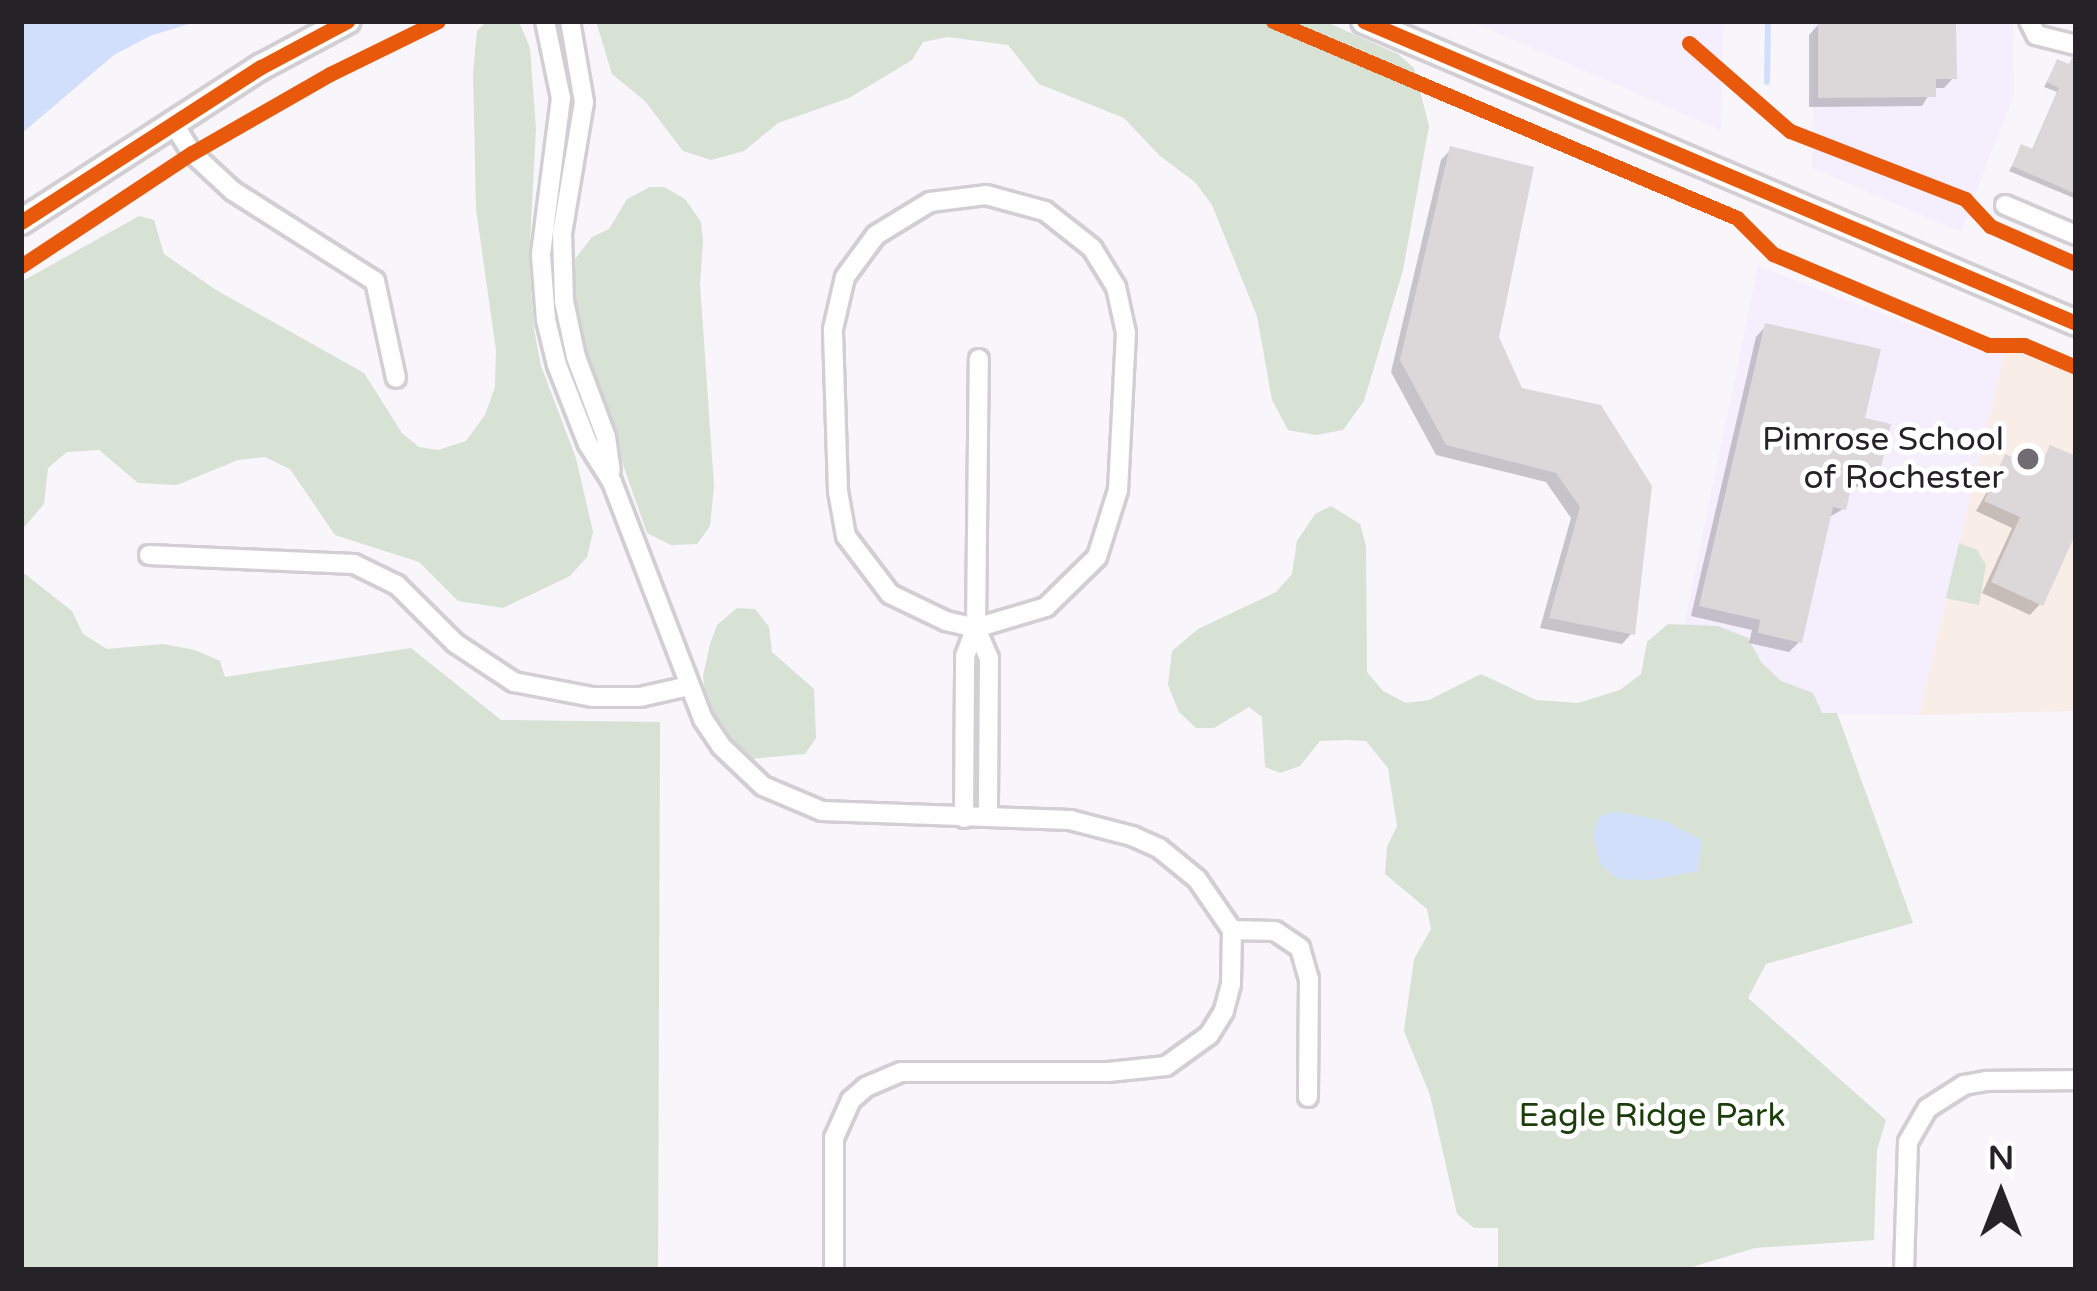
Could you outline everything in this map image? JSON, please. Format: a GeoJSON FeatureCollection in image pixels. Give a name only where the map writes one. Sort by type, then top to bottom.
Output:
{"type":"FeatureCollection","features":[{"type":"Feature","properties":{"kind":"main road"},"geometry":{"type":"LineString","coordinates":[[21,222],[173,123],[347,21]]}},
{"type":"Feature","properties":{"kind":"main road"},"geometry":{"type":"LineString","coordinates":[[1364,21],[2076,323]]}},
{"type":"Feature","properties":{"kind":"street"},"geometry":{"type":"LineString","coordinates":[[545,21],[561,114],[543,226],[546,320],[556,365],[588,444],[612,482],[689,686],[721,746],[763,786],[788,801],[858,815],[1070,820],[1159,848],[1212,896],[1232,930],[1231,984],[1223,1011],[1209,1035],[1166,1066],[1108,1072],[902,1072],[866,1087],[851,1100],[834,1138],[834,1270]]}},
{"type":"Feature","properties":{"kind":"street"},"geometry":{"type":"LineString","coordinates":[[570,21],[584,102],[562,233],[564,301],[576,357],[606,437],[612,482]]}},
{"type":"Feature","properties":{"kind":"street"},"geometry":{"type":"LineString","coordinates":[[2030,21],[2036,35],[2076,46]]}},
{"type":"Feature","properties":{"kind":"street"},"geometry":{"type":"LineString","coordinates":[[173,123],[191,153],[233,191],[374,281],[396,378]]}},
{"type":"Feature","properties":{"kind":"street"},"geometry":{"type":"LineString","coordinates":[[986,195],[1045,212],[1092,248],[1116,286],[1126,333],[1118,490],[1097,557],[1046,607],[976,628],[946,622],[890,594],[847,536],[838,491],[832,328],[845,278],[876,235],[930,202],[986,195]]}},
{"type":"Feature","properties":{"kind":"street"},"geometry":{"type":"LineString","coordinates":[[2005,205],[2076,235]]}},
{"type":"Feature","properties":{"kind":"street"},"geometry":{"type":"LineString","coordinates":[[964,818],[965,656],[976,628],[979,359]]}},
{"type":"Feature","properties":{"kind":"street"},"geometry":{"type":"LineString","coordinates":[[149,556],[354,564],[397,585],[455,643],[514,682],[593,697],[640,697],[689,686]]}},
{"type":"Feature","properties":{"kind":"street"},"geometry":{"type":"LineString","coordinates":[[976,628],[989,658],[988,817]]}},
{"type":"Feature","properties":{"kind":"street"},"geometry":{"type":"LineString","coordinates":[[1232,930],[1275,931],[1300,948],[1309,979],[1308,1097]]}},
{"type":"Feature","properties":{"kind":"street"},"geometry":{"type":"LineString","coordinates":[[1904,1270],[1908,1142],[1928,1108],[1964,1085],[2076,1080]]}},
{"type":"Feature","properties":{"kind":"shaded area"},"geometry":{"type":"Polygon","coordinates":[[[1470,21],[1724,21],[1721,130],[1470,21]]]}},
{"type":"Feature","properties":{"kind":"shaded area"},"geometry":{"type":"Polygon","coordinates":[[[1813,21],[2013,21],[2014,93],[1961,232],[1812,168],[1813,21]]]}},
{"type":"Feature","properties":{"kind":"shaded area"},"geometry":{"type":"Polygon","coordinates":[[[1758,266],[1979,351],[2006,347],[1919,715],[1822,713],[1677,661],[1758,266]]]}},
{"type":"Feature","properties":{"kind":"shaded area","name":"Pimrose School of Rochester"},"geometry":{"type":"Polygon","coordinates":[[[2006,347],[2076,375],[2076,711],[1919,715],[2006,347]]]}},
{"type":"Feature","properties":{"kind":"green space"},"geometry":{"type":"Polygon","coordinates":[[[487,21],[520,24],[530,48],[536,129],[529,260],[534,330],[541,366],[576,458],[593,532],[587,557],[570,576],[503,608],[458,601],[419,562],[335,535],[290,469],[265,457],[238,460],[177,485],[138,483],[99,450],[67,452],[48,468],[44,504],[21,531],[21,282],[139,216],[154,220],[164,254],[216,290],[364,373],[402,433],[419,447],[438,450],[466,441],[485,415],[495,387],[496,350],[476,209],[473,73],[477,31],[487,21]]]}},
{"type":"Feature","properties":{"kind":"green space"},"geometry":{"type":"Polygon","coordinates":[[[596,21],[1324,21],[1398,54],[1414,68],[1429,126],[1403,270],[1364,401],[1343,430],[1316,435],[1288,430],[1272,400],[1257,316],[1212,205],[1195,182],[1160,156],[1124,118],[1039,84],[1008,45],[948,37],[923,42],[912,60],[849,98],[778,123],[744,151],[711,160],[683,151],[645,101],[612,74],[596,21]]]}},
{"type":"Feature","properties":{"kind":"green space"},"geometry":{"type":"Polygon","coordinates":[[[650,187],[664,187],[685,199],[701,222],[700,284],[714,486],[710,526],[697,544],[671,545],[647,533],[588,365],[575,309],[572,263],[592,237],[609,229],[627,199],[650,187]]]}},
{"type":"Feature","properties":{"kind":"green space","name":"Eagle Ridge Park"},"geometry":{"type":"Polygon","coordinates":[[[1331,506],[1360,524],[1366,546],[1367,672],[1383,691],[1406,703],[1429,700],[1481,674],[1536,700],[1578,703],[1620,690],[1641,674],[1647,642],[1668,624],[1718,626],[1748,638],[1761,662],[1781,681],[1813,693],[1822,713],[1837,713],[1913,923],[1766,964],[1748,998],[1886,1120],[1877,1150],[1874,1240],[1755,1248],[1682,1270],[1498,1270],[1498,1228],[1474,1228],[1457,1214],[1430,1095],[1404,1031],[1414,959],[1431,929],[1427,909],[1385,874],[1387,847],[1397,826],[1388,768],[1366,741],[1320,741],[1300,766],[1280,773],[1265,767],[1262,717],[1249,707],[1214,728],[1196,728],[1179,712],[1168,685],[1172,651],[1198,629],[1276,592],[1292,574],[1297,541],[1315,514],[1331,506]]]}},
{"type":"Feature","properties":{"kind":"green space"},"geometry":{"type":"Polygon","coordinates":[[[1959,543],[1977,550],[1986,565],[1979,605],[1946,598],[1959,543]]]}},
{"type":"Feature","properties":{"kind":"green space"},"geometry":{"type":"Polygon","coordinates":[[[21,571],[72,611],[83,634],[107,649],[163,644],[195,650],[220,661],[225,677],[411,648],[501,720],[660,722],[658,1270],[21,1270],[21,571]]]}},
{"type":"Feature","properties":{"kind":"green space"},"geometry":{"type":"Polygon","coordinates":[[[737,608],[755,609],[769,627],[772,652],[814,689],[816,738],[805,754],[749,759],[730,745],[707,708],[703,676],[710,644],[717,625],[737,608]]]}},
{"type":"Feature","properties":{"kind":"water"},"geometry":{"type":"Polygon","coordinates":[[[21,21],[198,21],[150,36],[114,55],[21,134],[21,21]]]}},
{"type":"Feature","properties":{"kind":"water"},"geometry":{"type":"Polygon","coordinates":[[[1615,811],[1665,821],[1702,840],[1698,871],[1651,880],[1617,879],[1600,864],[1593,834],[1600,816],[1615,811]]]}},
{"type":"Feature","properties":{"kind":"building"},"geometry":{"type":"Polygon","coordinates":[[[1818,21],[1956,21],[1957,79],[1936,79],[1936,97],[1818,98],[1818,21]]]}},
{"type":"Feature","properties":{"kind":"building"},"geometry":{"type":"Polygon","coordinates":[[[2076,58],[2076,194],[2012,166],[2021,144],[2033,149],[2059,88],[2047,82],[2057,59],[2069,64],[2076,58]]]}},
{"type":"Feature","properties":{"kind":"building"},"geometry":{"type":"Polygon","coordinates":[[[1450,146],[1534,167],[1499,337],[1522,388],[1601,405],[1652,486],[1635,635],[1549,618],[1580,507],[1556,473],[1446,445],[1400,360],[1450,146]]]}},
{"type":"Feature","properties":{"kind":"building"},"geometry":{"type":"Polygon","coordinates":[[[1765,323],[1881,349],[1865,418],[1891,424],[1878,480],[1854,475],[1846,510],[1833,507],[1802,643],[1758,633],[1760,620],[1699,606],[1765,323]]]}},
{"type":"Feature","properties":{"kind":"building"},"geometry":{"type":"Polygon","coordinates":[[[2050,445],[2076,456],[2076,533],[2043,606],[1991,582],[2020,517],[1984,501],[2005,454],[2039,469],[2050,445]]]}},
{"type":"Feature","properties":{"kind":"waterway"},"geometry":{"type":"LineString","coordinates":[[1767,82],[1768,21]]}},
{"type":"Feature","properties":{"kind":"cycle path"},"geometry":{"type":"LineString","coordinates":[[21,222],[261,67],[347,21]]}},
{"type":"Feature","properties":{"kind":"cycle path"},"geometry":{"type":"LineString","coordinates":[[21,266],[192,153],[330,74],[438,21]]}},
{"type":"Feature","properties":{"kind":"cycle path"},"geometry":{"type":"LineString","coordinates":[[1273,21],[1737,218],[1773,254],[1988,345],[2024,345],[2076,367]]}},
{"type":"Feature","properties":{"kind":"cycle path"},"geometry":{"type":"LineString","coordinates":[[1364,21],[2076,323]]}},
{"type":"Feature","properties":{"kind":"cycle path"},"geometry":{"type":"LineString","coordinates":[[1689,43],[1790,131],[1965,199],[1990,226],[2076,264]]}},
{"type":"Feature","properties":{"kind":"place","name":"Pimrose School of Rochester"},"geometry":{"type":"Point","coordinates":[2028,459]}}]}
